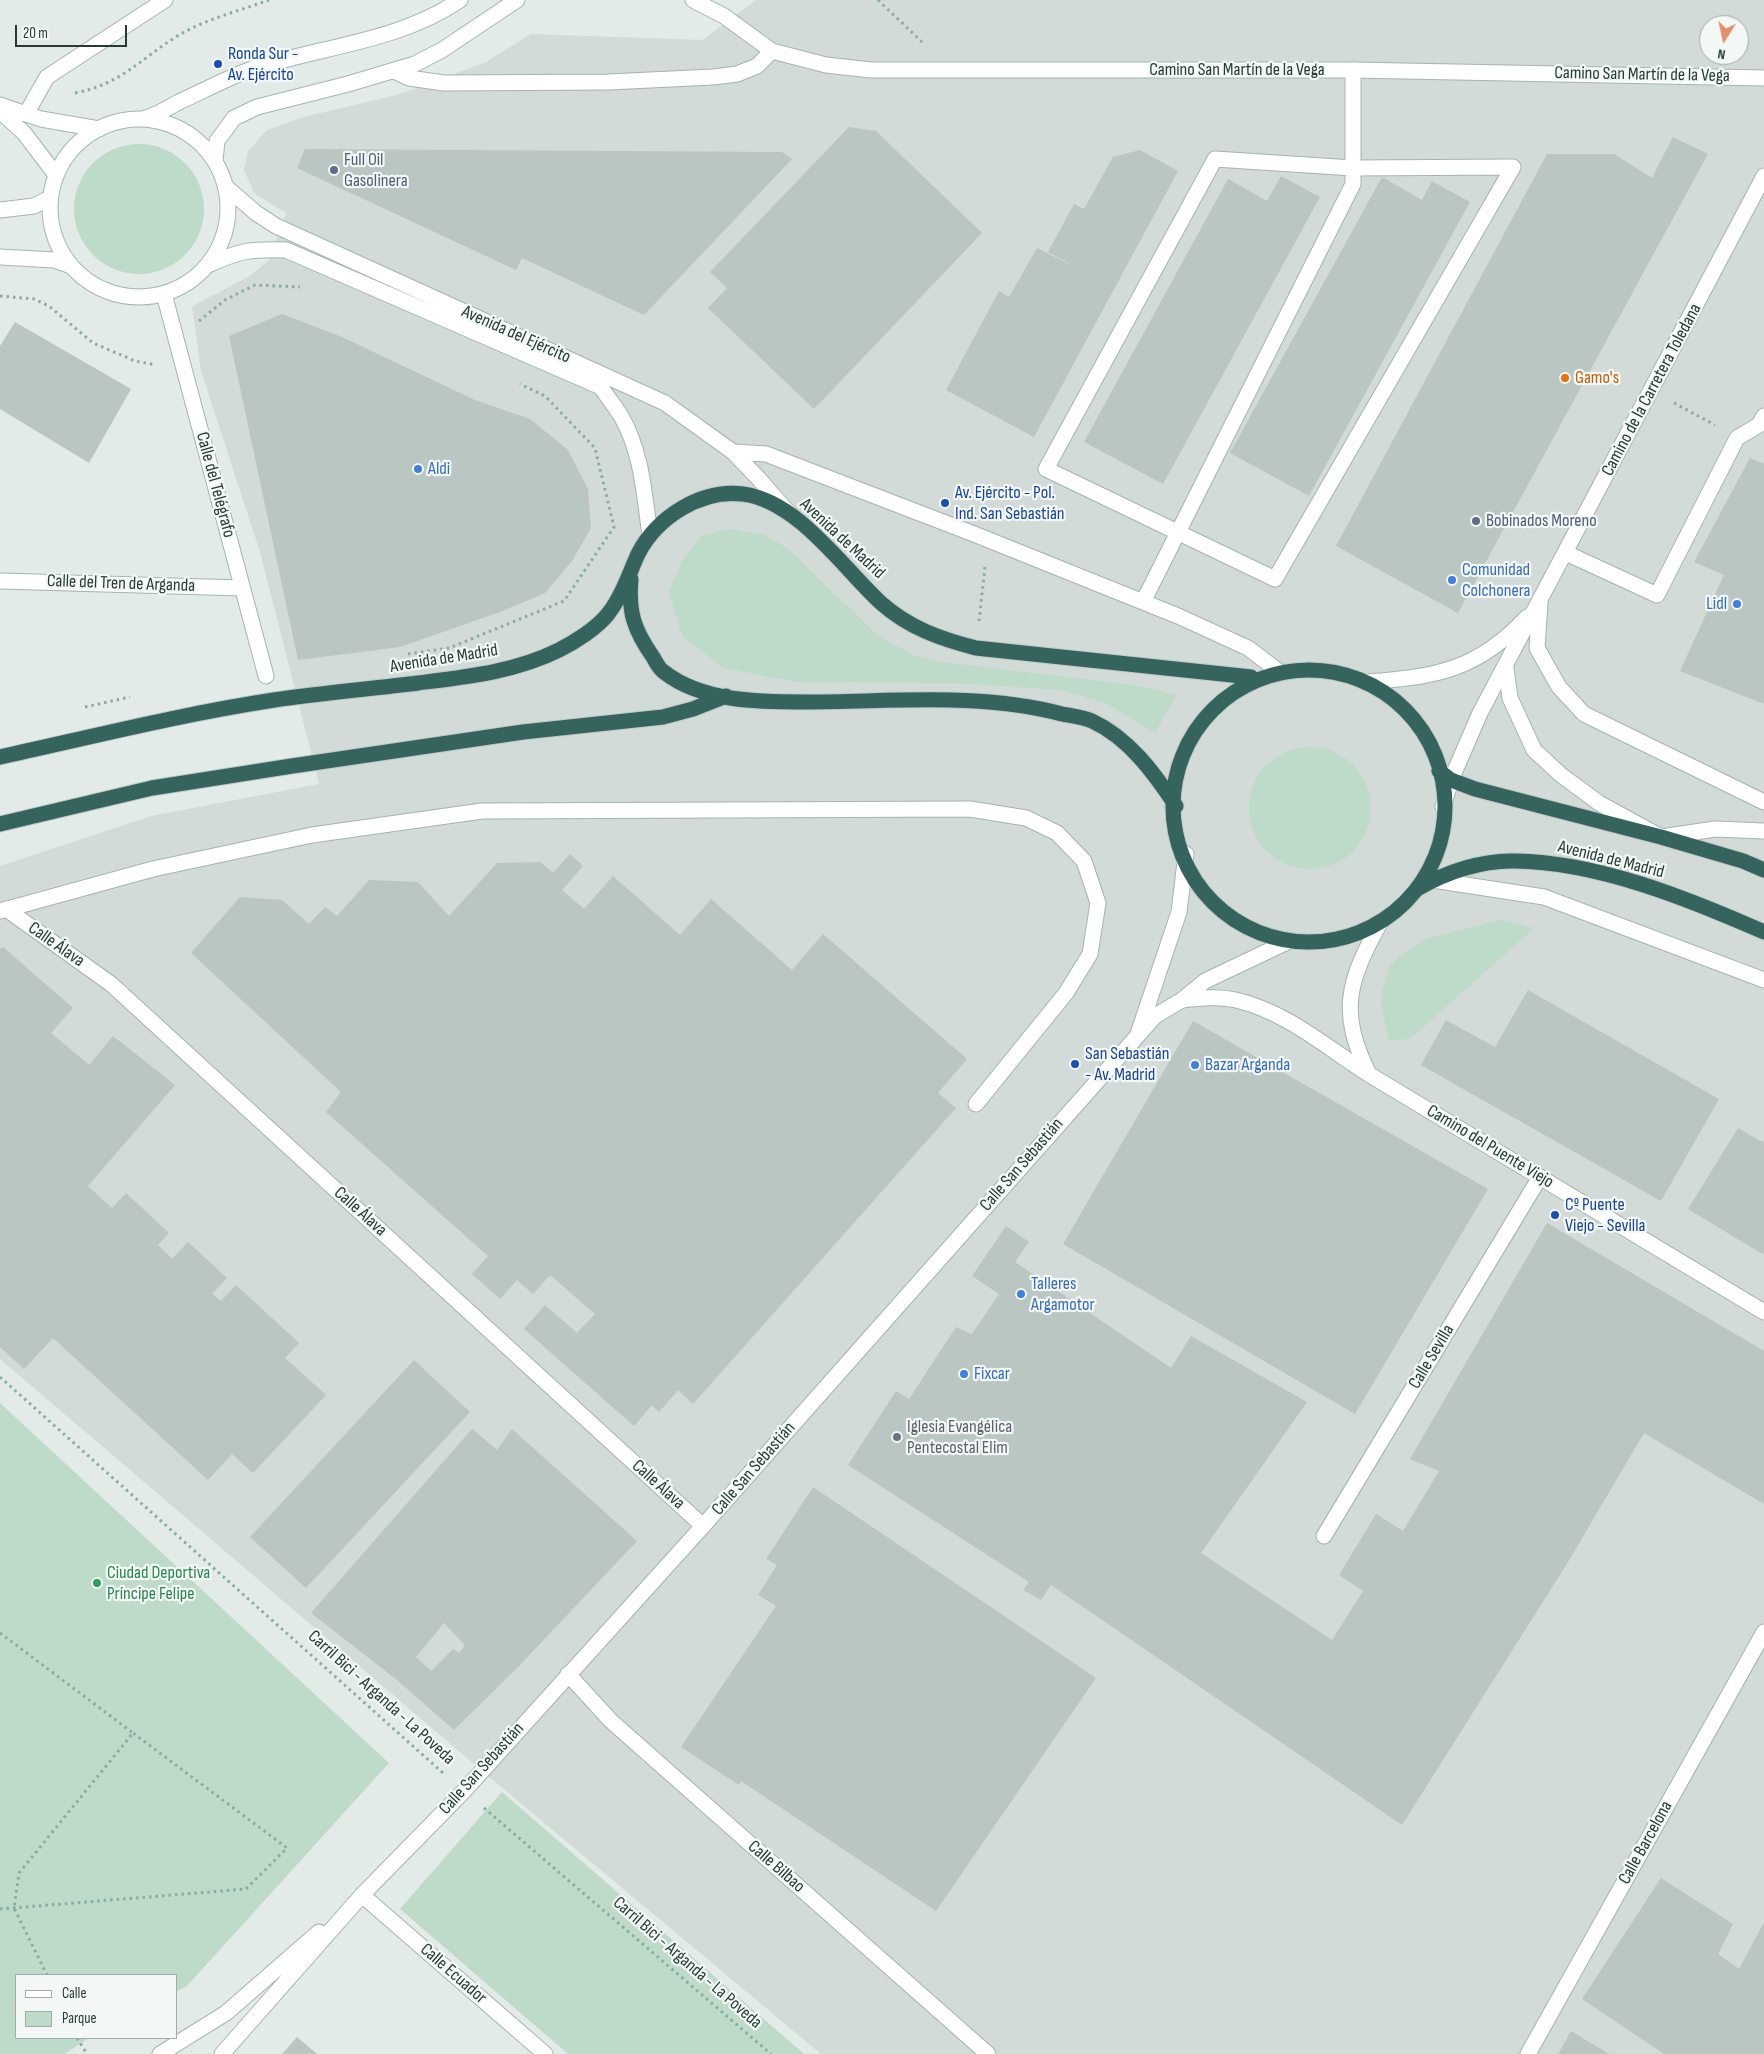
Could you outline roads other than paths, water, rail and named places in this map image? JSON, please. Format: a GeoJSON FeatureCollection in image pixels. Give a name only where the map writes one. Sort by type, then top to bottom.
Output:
{"type":"FeatureCollection","features":[{"type":"Feature","properties":{"kind":"highway","name":"Avenida de Madrid"},"geometry":{"type":"LineString","coordinates":[[0,757],[272,700],[471,677],[515,667],[560,650],[590,629],[608,614],[631,576],[638,555],[650,535],[683,507],[701,499],[725,493],[746,494],[787,511],[883,604],[909,623],[939,639],[976,648],[1251,677]]}},
{"type":"Feature","properties":{"kind":"highway"},"geometry":{"type":"LineString","coordinates":[[631,576],[629,599],[632,618],[641,641],[663,672],[692,687],[726,696],[761,702],[972,701],[1040,708],[1092,721],[1125,744],[1152,770],[1176,806]]}},
{"type":"Feature","properties":{"kind":"highway"},"geometry":{"type":"LineString","coordinates":[[1307,668],[1336,672],[1367,682],[1398,702],[1420,726],[1432,748],[1439,771],[1444,807],[1441,832],[1436,849],[1417,889],[1396,912],[1349,940],[1309,945],[1285,943],[1250,931],[1221,912],[1203,892],[1191,871],[1178,830],[1176,806],[1178,776],[1184,753],[1194,734],[1224,695],[1251,677],[1277,670],[1307,668]]}},
{"type":"Feature","properties":{"kind":"highway"},"geometry":{"type":"LineString","coordinates":[[0,824],[152,788],[523,732],[663,716],[693,709],[726,696]]}},
{"type":"Feature","properties":{"kind":"highway","name":"Avenida de Madrid"},"geometry":{"type":"LineString","coordinates":[[1439,771],[1451,780],[1475,790],[1661,838],[1743,861],[1764,870]]}},
{"type":"Feature","properties":{"kind":"highway","name":"Avenida de Madrid"},"geometry":{"type":"LineString","coordinates":[[1417,889],[1434,880],[1472,866],[1514,861],[1565,865],[1640,884],[1720,912],[1764,932]]}},
{"type":"Feature","properties":{"kind":"street"},"geometry":{"type":"LineString","coordinates":[[26,114],[47,77],[165,0]]}},
{"type":"Feature","properties":{"kind":"street"},"geometry":{"type":"LineString","coordinates":[[144,119],[160,114],[208,88],[251,70],[390,34],[442,13],[460,0]]}},
{"type":"Feature","properties":{"kind":"street"},"geometry":{"type":"LineString","coordinates":[[215,160],[217,141],[234,118],[257,107],[394,71],[442,50],[517,0]]}},
{"type":"Feature","properties":{"kind":"street","name":"Camino San Martín de la Vega"},"geometry":{"type":"LineString","coordinates":[[693,0],[724,16],[772,51],[826,65],[871,70],[1353,70],[1764,78]]}},
{"type":"Feature","properties":{"kind":"street","name":"Camino San Martín de la Vega"},"geometry":{"type":"LineString","coordinates":[[711,0],[724,16]]}},
{"type":"Feature","properties":{"kind":"street"},"geometry":{"type":"LineString","coordinates":[[394,71],[409,78],[444,83],[608,82],[713,77],[737,74],[757,66],[772,51]]}},
{"type":"Feature","properties":{"kind":"street"},"geometry":{"type":"LineString","coordinates":[[1142,602],[1353,184],[1353,70]]}},
{"type":"Feature","properties":{"kind":"street"},"geometry":{"type":"LineString","coordinates":[[0,105],[26,114],[99,129]]}},
{"type":"Feature","properties":{"kind":"street"},"geometry":{"type":"LineString","coordinates":[[0,111],[24,133],[56,176]]}},
{"type":"Feature","properties":{"kind":"street"},"geometry":{"type":"LineString","coordinates":[[144,119],[160,121],[191,136],[215,160],[226,187],[229,208],[227,229],[220,248],[196,278],[164,294],[144,297],[125,296],[111,292],[86,280],[71,266],[53,234],[50,198],[56,176],[73,148],[85,137],[120,120],[144,119]]}},
{"type":"Feature","properties":{"kind":"street"},"geometry":{"type":"LineString","coordinates":[[1215,159],[1353,168],[1513,168],[1275,579],[1046,469],[1215,159]]}},
{"type":"Feature","properties":{"kind":"street","name":"Camino de la Carretera Toledana"},"geometry":{"type":"LineString","coordinates":[[1444,807],[1451,780],[1480,713],[1506,668],[1764,176]]}},
{"type":"Feature","properties":{"kind":"street","name":"Avenida del Ejército"},"geometry":{"type":"LineString","coordinates":[[226,187],[256,213],[276,226],[665,402],[733,452],[787,511]]}},
{"type":"Feature","properties":{"kind":"street"},"geometry":{"type":"LineString","coordinates":[[0,210],[34,206],[50,198]]}},
{"type":"Feature","properties":{"kind":"street","name":"Avenida del Ejército"},"geometry":{"type":"LineString","coordinates":[[208,265],[237,252],[258,249],[286,250],[601,387],[620,416],[631,438],[640,467],[650,535]]}},
{"type":"Feature","properties":{"kind":"street"},"geometry":{"type":"LineString","coordinates":[[0,257],[54,260],[71,266]]}},
{"type":"Feature","properties":{"kind":"street","name":"Calle del Telégrafo"},"geometry":{"type":"LineString","coordinates":[[164,294],[266,676]]}},
{"type":"Feature","properties":{"kind":"street"},"geometry":{"type":"LineString","coordinates":[[1566,552],[1657,594],[1737,438],[1759,425],[1764,416]]}},
{"type":"Feature","properties":{"kind":"street"},"geometry":{"type":"LineString","coordinates":[[733,452],[766,454],[981,536],[1248,648],[1277,670]]}},
{"type":"Feature","properties":{"kind":"street","name":"Calle del Tren de Arganda"},"geometry":{"type":"LineString","coordinates":[[0,581],[242,588]]}},
{"type":"Feature","properties":{"kind":"street"},"geometry":{"type":"LineString","coordinates":[[1540,603],[1537,648],[1559,687],[1584,714],[1764,802]]}},
{"type":"Feature","properties":{"kind":"street","name":"Camino de la Carretera Toledana"},"geometry":{"type":"LineString","coordinates":[[1367,682],[1439,674],[1461,667],[1501,642],[1540,603]]}},
{"type":"Feature","properties":{"kind":"street"},"geometry":{"type":"LineString","coordinates":[[1506,668],[1510,698],[1534,750],[1561,775],[1600,803],[1661,838],[1715,829],[1764,831]]}},
{"type":"Feature","properties":{"kind":"street"},"geometry":{"type":"LineString","coordinates":[[3,910],[153,870],[312,835],[482,811],[970,809],[1026,818],[1057,833],[1084,861],[1098,903],[1090,954],[1066,993],[976,1104]]}},
{"type":"Feature","properties":{"kind":"street"},"geometry":{"type":"LineString","coordinates":[[1137,1035],[1179,912],[1186,854]]}},
{"type":"Feature","properties":{"kind":"street"},"geometry":{"type":"LineString","coordinates":[[1434,880],[1544,897],[1764,980]]}},
{"type":"Feature","properties":{"kind":"street","name":"Calle Álava"},"geometry":{"type":"LineString","coordinates":[[3,910],[112,984],[703,1526]]}},
{"type":"Feature","properties":{"kind":"street"},"geometry":{"type":"LineString","coordinates":[[1370,1075],[1353,1038],[1350,1001],[1356,973],[1380,923]]}},
{"type":"Feature","properties":{"kind":"street","name":"Calle San Sebastián"},"geometry":{"type":"LineString","coordinates":[[222,2054],[362,1895],[464,1791],[703,1526],[1155,1016],[1182,1000],[1205,981],[1285,943]]}},
{"type":"Feature","properties":{"kind":"street","name":"Camino del Puente Viejo"},"geometry":{"type":"LineString","coordinates":[[1182,1000],[1210,997],[1236,1000],[1295,1024],[1370,1075],[1764,1312]]}},
{"type":"Feature","properties":{"kind":"street","name":"Calle Sevilla"},"geometry":{"type":"LineString","coordinates":[[1324,1536],[1540,1177]]}},
{"type":"Feature","properties":{"kind":"street","name":"Calle Barcelona"},"geometry":{"type":"LineString","coordinates":[[1528,2054],[1759,1654],[1764,1632]]}},
{"type":"Feature","properties":{"kind":"street","name":"Calle Bilbao"},"geometry":{"type":"LineString","coordinates":[[568,1674],[610,1721],[988,2054]]}},
{"type":"Feature","properties":{"kind":"street","name":"Calle San Sebastián"},"geometry":{"type":"LineString","coordinates":[[160,2054],[226,2012],[362,1895]]}},
{"type":"Feature","properties":{"kind":"street","name":"Calle Ecuador"},"geometry":{"type":"LineString","coordinates":[[362,1895],[545,2054]]}},
{"type":"Feature","properties":{"kind":"place","name":"Ronda Sur - Av. Ejército"},"geometry":{"type":"Point","coordinates":[218,64]}},
{"type":"Feature","properties":{"kind":"place","name":"Full Oil Gasolinera"},"geometry":{"type":"Point","coordinates":[334,170]}},
{"type":"Feature","properties":{"kind":"place","name":"Gamo's"},"geometry":{"type":"Point","coordinates":[1565,378]}},
{"type":"Feature","properties":{"kind":"place","name":"Aldi"},"geometry":{"type":"Point","coordinates":[418,469]}},
{"type":"Feature","properties":{"kind":"place","name":"Av. Ejército - Pol. Ind. San Sebastián"},"geometry":{"type":"Point","coordinates":[945,503]}},
{"type":"Feature","properties":{"kind":"place","name":"Bobinados Moreno"},"geometry":{"type":"Point","coordinates":[1476,521]}},
{"type":"Feature","properties":{"kind":"place","name":"Comunidad Colchonera"},"geometry":{"type":"Point","coordinates":[1452,580]}},
{"type":"Feature","properties":{"kind":"place","name":"Lidl"},"geometry":{"type":"Point","coordinates":[1737,604]}},
{"type":"Feature","properties":{"kind":"place","name":"San Sebastián - Av. Madrid"},"geometry":{"type":"Point","coordinates":[1075,1064]}},
{"type":"Feature","properties":{"kind":"place","name":"Bazar Arganda"},"geometry":{"type":"Point","coordinates":[1195,1065]}},
{"type":"Feature","properties":{"kind":"place","name":"Cº Puente Viejo - Sevilla"},"geometry":{"type":"Point","coordinates":[1555,1215]}},
{"type":"Feature","properties":{"kind":"place","name":"Talleres Argamotor"},"geometry":{"type":"Point","coordinates":[1021,1294]}},
{"type":"Feature","properties":{"kind":"place","name":"Fixcar"},"geometry":{"type":"Point","coordinates":[964,1374]}},
{"type":"Feature","properties":{"kind":"place","name":"Iglesia Evangélica Pentecostal Elim"},"geometry":{"type":"Point","coordinates":[897,1437]}},
{"type":"Feature","properties":{"kind":"place","name":"Ciudad Deportiva Príncipe Felipe"},"geometry":{"type":"Point","coordinates":[97,1583]}}]}
